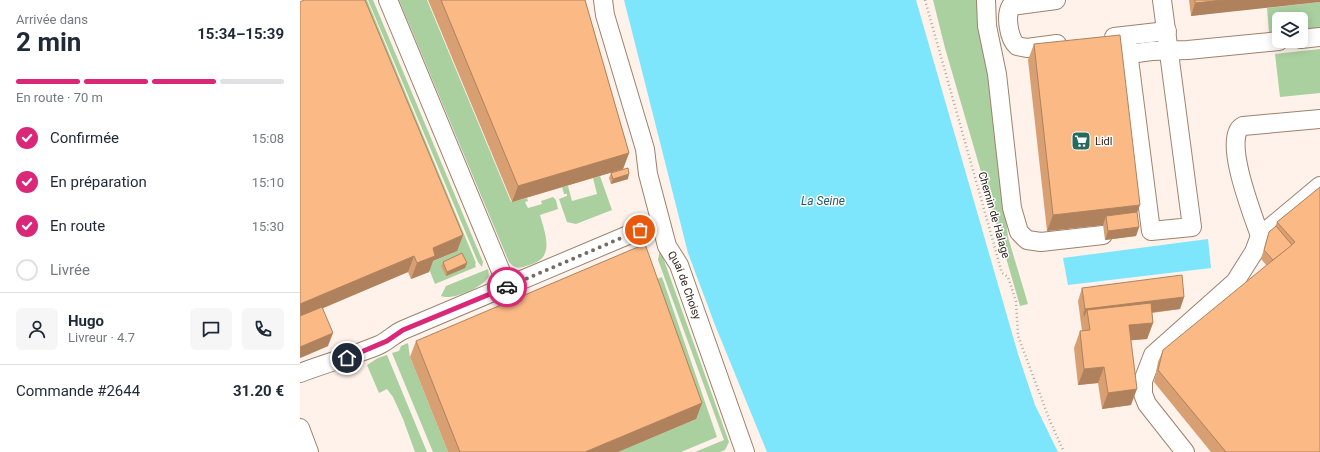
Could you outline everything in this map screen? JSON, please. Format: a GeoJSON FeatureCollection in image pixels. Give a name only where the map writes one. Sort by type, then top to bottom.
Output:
{"type":"FeatureCollection","features":[{"type":"Feature","properties":{"kind":"street"},"geometry":{"type":"LineString","coordinates":[[388,0],[508,286]]}},
{"type":"Feature","properties":{"kind":"street","name":"Quai de Choisy"},"geometry":{"type":"LineString","coordinates":[[603,0],[605,15],[645,149],[648,174],[668,246],[680,265],[745,452]]}},
{"type":"Feature","properties":{"kind":"street"},"geometry":{"type":"LineString","coordinates":[[986,0],[987,26],[997,74],[1012,208],[1019,232],[1027,240],[1035,242],[1103,235]]}},
{"type":"Feature","properties":{"kind":"street"},"geometry":{"type":"LineString","coordinates":[[1056,0],[1011,6],[1008,17],[1012,40],[1017,46],[1027,48],[1073,42]]}},
{"type":"Feature","properties":{"kind":"street"},"geometry":{"type":"LineString","coordinates":[[1126,36],[1152,231],[1192,227],[1170,50],[1162,0]]}},
{"type":"Feature","properties":{"kind":"street"},"geometry":{"type":"LineString","coordinates":[[1096,40],[1167,31]]}},
{"type":"Feature","properties":{"kind":"street"},"geometry":{"type":"LineString","coordinates":[[1308,38],[1320,37]]}},
{"type":"Feature","properties":{"kind":"street"},"geometry":{"type":"LineString","coordinates":[[1129,54],[1272,42]]}},
{"type":"Feature","properties":{"kind":"street"},"geometry":{"type":"LineString","coordinates":[[1260,236],[1241,181],[1235,141],[1236,133],[1243,126],[1320,119]]}},
{"type":"Feature","properties":{"kind":"street"},"geometry":{"type":"LineString","coordinates":[[1185,452],[1147,404],[1143,394],[1143,381],[1153,355],[1235,282],[1254,252],[1260,236],[1320,186]]}},
{"type":"Feature","properties":{"kind":"street"},"geometry":{"type":"LineString","coordinates":[[300,373],[331,361],[358,354],[387,341],[398,332],[640,230]]}},
{"type":"Feature","properties":{"kind":"street"},"geometry":{"type":"LineString","coordinates":[[300,428],[309,452]]}},
{"type":"Feature","properties":{"kind":"path","name":"Chemin de Halage"},"geometry":{"type":"LineString","coordinates":[[925,0],[1002,273],[1008,277],[1016,301],[1018,336],[1050,421],[1064,452]]}},
{"type":"Feature","properties":{"kind":"green space"},"geometry":{"type":"Polygon","coordinates":[[[353,0],[367,0],[476,263],[476,267],[435,284],[427,264],[457,251],[353,0]]]}},
{"type":"Feature","properties":{"kind":"green space"},"geometry":{"type":"Polygon","coordinates":[[[368,0],[373,0],[483,262],[482,267],[478,262],[368,0]]]}},
{"type":"Feature","properties":{"kind":"green space"},"geometry":{"type":"Polygon","coordinates":[[[399,0],[427,0],[511,202],[527,198],[528,201],[525,202],[528,208],[542,204],[541,201],[553,197],[556,200],[558,209],[540,215],[547,245],[544,256],[537,262],[519,268],[513,266],[509,262],[399,0]]]}},
{"type":"Feature","properties":{"kind":"green space"},"geometry":{"type":"Polygon","coordinates":[[[933,0],[977,0],[977,19],[989,68],[1008,237],[1028,304],[1020,306],[945,48],[933,0]]]}},
{"type":"Feature","properties":{"kind":"green space"},"geometry":{"type":"Polygon","coordinates":[[[1320,2],[1320,29],[1308,30],[1308,12],[1272,12],[1271,34],[1269,32],[1267,8],[1320,2]]]}},
{"type":"Feature","properties":{"kind":"green space"},"geometry":{"type":"Polygon","coordinates":[[[1320,49],[1320,93],[1280,97],[1275,54],[1320,49]]]}},
{"type":"Feature","properties":{"kind":"green space"},"geometry":{"type":"Polygon","coordinates":[[[600,176],[612,210],[576,224],[567,222],[559,199],[567,196],[567,194],[564,194],[562,187],[568,186],[572,201],[597,194],[593,178],[600,176]]]}},
{"type":"Feature","properties":{"kind":"green space"},"geometry":{"type":"Polygon","coordinates":[[[660,249],[729,442],[725,450],[720,452],[695,452],[724,440],[658,260],[660,249]]]}},
{"type":"Feature","properties":{"kind":"green space"},"geometry":{"type":"Polygon","coordinates":[[[488,269],[489,276],[475,288],[452,297],[441,296],[446,286],[488,269]]]}},
{"type":"Feature","properties":{"kind":"green space"},"geometry":{"type":"Polygon","coordinates":[[[662,277],[717,437],[681,452],[618,452],[696,419],[647,283],[662,277]]]}},
{"type":"Feature","properties":{"kind":"green space"},"geometry":{"type":"Polygon","coordinates":[[[408,343],[410,357],[448,452],[433,452],[392,353],[399,351],[401,346],[408,343]]]}},
{"type":"Feature","properties":{"kind":"green space"},"geometry":{"type":"Polygon","coordinates":[[[387,355],[427,452],[415,452],[393,397],[387,389],[379,393],[367,365],[378,358],[387,355]]]}},
{"type":"Feature","properties":{"kind":"water","name":"La Seine"},"geometry":{"type":"Polygon","coordinates":[[[624,0],[916,0],[1018,354],[1035,405],[1058,452],[767,452],[715,325],[688,253],[624,0]]]}},
{"type":"Feature","properties":{"kind":"water"},"geometry":{"type":"Polygon","coordinates":[[[1208,239],[1211,268],[1068,285],[1063,258],[1208,239]]]}},
{"type":"Feature","properties":{"kind":"building"},"geometry":{"type":"Polygon","coordinates":[[[304,0],[365,0],[463,235],[433,248],[435,256],[417,263],[414,256],[300,304],[300,2],[304,0]]]}},
{"type":"Feature","properties":{"kind":"building"},"geometry":{"type":"Polygon","coordinates":[[[441,0],[585,0],[629,153],[518,186],[441,0]]]}},
{"type":"Feature","properties":{"kind":"building"},"geometry":{"type":"Polygon","coordinates":[[[1195,0],[1224,0],[1195,3],[1195,0]]]}},
{"type":"Feature","properties":{"kind":"building","name":"Lidl"},"geometry":{"type":"Polygon","coordinates":[[[1120,35],[1140,205],[1053,215],[1034,44],[1120,35]]]}},
{"type":"Feature","properties":{"kind":"building"},"geometry":{"type":"Polygon","coordinates":[[[628,168],[629,174],[613,179],[611,173],[628,168]]]}},
{"type":"Feature","properties":{"kind":"building"},"geometry":{"type":"Polygon","coordinates":[[[1320,187],[1320,452],[1226,452],[1158,370],[1163,350],[1295,242],[1277,222],[1320,187]]]}},
{"type":"Feature","properties":{"kind":"building"},"geometry":{"type":"Polygon","coordinates":[[[1137,212],[1139,227],[1108,231],[1106,216],[1137,212]]]}},
{"type":"Feature","properties":{"kind":"building"},"geometry":{"type":"Polygon","coordinates":[[[1276,226],[1292,245],[1273,260],[1264,250],[1269,232],[1276,226]]]}},
{"type":"Feature","properties":{"kind":"building"},"geometry":{"type":"Polygon","coordinates":[[[645,244],[702,403],[585,452],[460,452],[416,341],[645,244]]]}},
{"type":"Feature","properties":{"kind":"building"},"geometry":{"type":"Polygon","coordinates":[[[462,253],[467,263],[447,272],[443,262],[462,253]]]}},
{"type":"Feature","properties":{"kind":"building"},"geometry":{"type":"Polygon","coordinates":[[[1182,275],[1184,297],[1085,309],[1082,288],[1182,275]]]}},
{"type":"Feature","properties":{"kind":"building"},"geometry":{"type":"Polygon","coordinates":[[[1151,303],[1153,323],[1129,325],[1137,389],[1108,393],[1104,367],[1084,369],[1080,331],[1090,330],[1087,310],[1151,303]]]}},
{"type":"Feature","properties":{"kind":"building"},"geometry":{"type":"Polygon","coordinates":[[[322,307],[333,333],[300,347],[300,316],[322,307]]]}},
{"type":"Feature","properties":{"kind":"way so far"},"geometry":{"type":"LineString","coordinates":[[507,287],[640,230]]}},
{"type":"Feature","properties":{"kind":"place","name":"Lidl"},"geometry":{"type":"Point","coordinates":[1081,141]}},
{"type":"Feature","properties":{"kind":"route"},"geometry":{"type":"LineString","coordinates":[[347,358],[390,340],[398,332],[507,287]]}}]}
